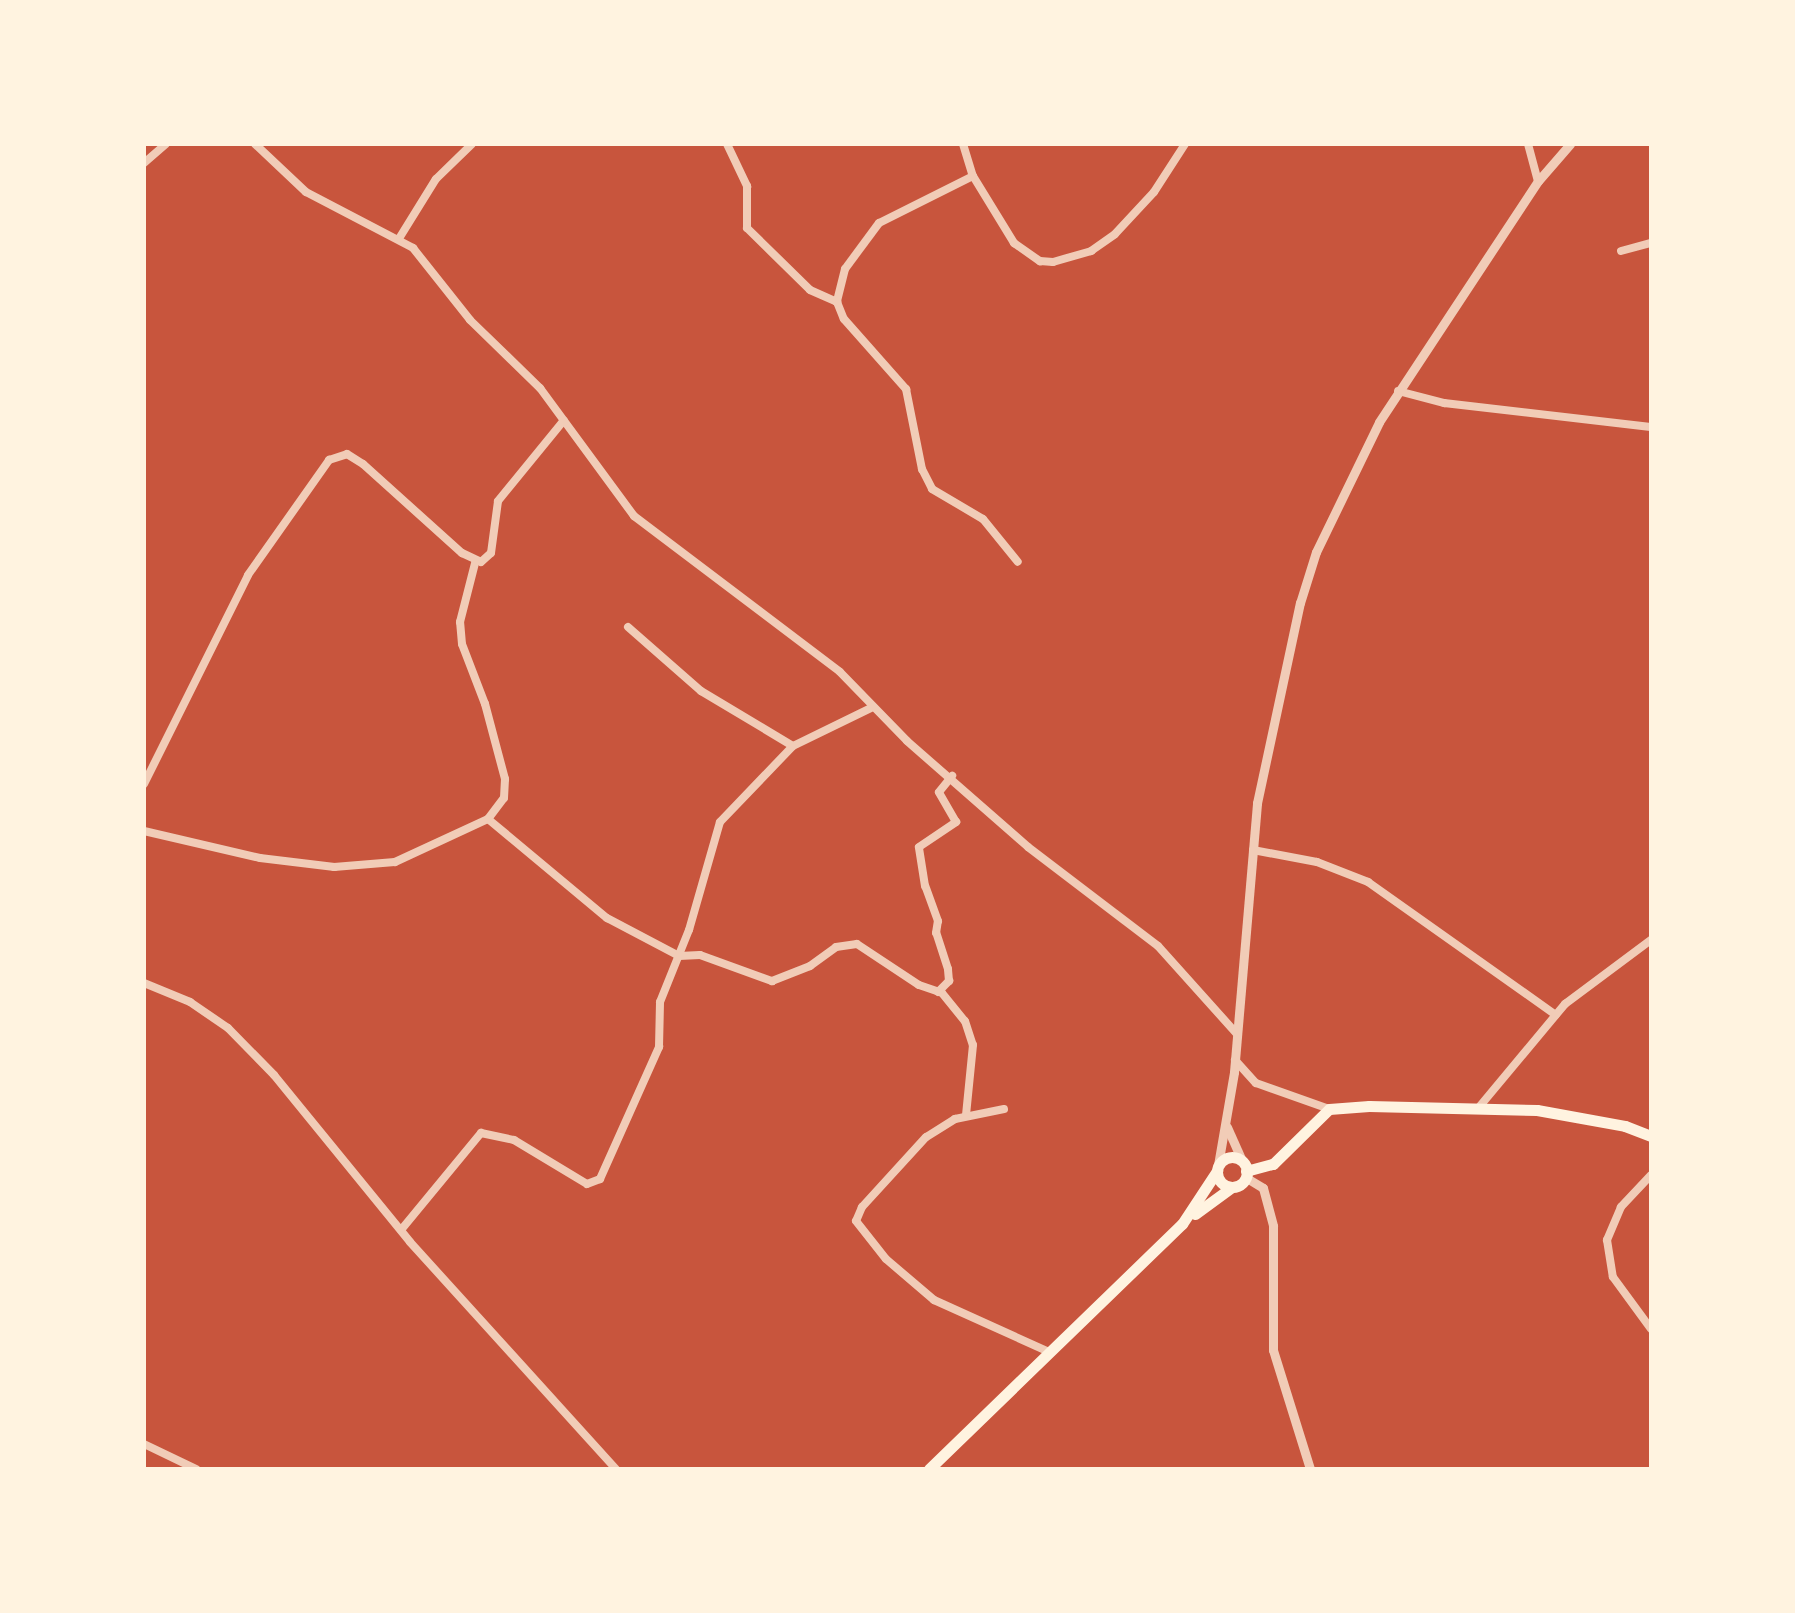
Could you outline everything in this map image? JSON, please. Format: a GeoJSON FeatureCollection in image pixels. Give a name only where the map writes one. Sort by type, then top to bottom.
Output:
{"type":"FeatureCollection","features":[{"type":"Feature","properties":{"kind":"main road"},"geometry":{"type":"LineString","coordinates":[[929,1469],[1182,1224],[1232,1187],[1245,1170],[1273,1164],[1329,1109],[1480,1106],[1583,1117],[1651,1136]]}},
{"type":"Feature","properties":{"kind":"main road"},"geometry":{"type":"LineString","coordinates":[[1182,1224],[1226,1158],[1245,1170]]}},
{"type":"Feature","properties":{"kind":"main road"},"geometry":{"type":"LineString","coordinates":[[1218,1168],[1219,1180],[1232,1187]]}},
{"type":"Feature","properties":{"kind":"street"},"geometry":{"type":"LineString","coordinates":[[144,163],[166,144]]}},
{"type":"Feature","properties":{"kind":"street"},"geometry":{"type":"LineString","coordinates":[[255,144],[306,192],[400,237],[564,420],[634,516],[840,672],[871,708],[952,776],[1028,847],[1158,946],[1237,1034]]}},
{"type":"Feature","properties":{"kind":"street"},"geometry":{"type":"LineString","coordinates":[[400,237],[436,179],[472,144]]}},
{"type":"Feature","properties":{"kind":"street"},"geometry":{"type":"LineString","coordinates":[[727,144],[747,186],[747,228],[810,290],[837,302],[854,331],[906,389],[922,469],[932,489],[983,519],[1018,562]]}},
{"type":"Feature","properties":{"kind":"street"},"geometry":{"type":"LineString","coordinates":[[963,144],[973,176],[1014,243],[1040,261],[1053,262],[1091,251],[1115,234],[1154,192],[1185,144]]}},
{"type":"Feature","properties":{"kind":"street"},"geometry":{"type":"LineString","coordinates":[[1528,144],[1538,181]]}},
{"type":"Feature","properties":{"kind":"street"},"geometry":{"type":"LineString","coordinates":[[1218,1168],[1227,1127],[1235,1060],[1257,803],[1287,657],[1316,552],[1346,484],[1398,391],[1538,181],[1570,144]]}},
{"type":"Feature","properties":{"kind":"street"},"geometry":{"type":"LineString","coordinates":[[837,302],[845,269],[879,223],[973,176]]}},
{"type":"Feature","properties":{"kind":"street"},"geometry":{"type":"LineString","coordinates":[[1621,251],[1651,243]]}},
{"type":"Feature","properties":{"kind":"street"},"geometry":{"type":"LineString","coordinates":[[1398,391],[1444,403],[1651,427]]}},
{"type":"Feature","properties":{"kind":"street"},"geometry":{"type":"LineString","coordinates":[[475,563],[491,553],[498,501],[564,420]]}},
{"type":"Feature","properties":{"kind":"street"},"geometry":{"type":"LineString","coordinates":[[144,784],[248,575],[337,454],[347,454],[363,464],[475,563]]}},
{"type":"Feature","properties":{"kind":"street"},"geometry":{"type":"LineString","coordinates":[[144,831],[260,858],[334,867],[395,862],[488,819],[504,798],[505,779],[485,704],[462,644],[460,622],[474,582],[475,563]]}},
{"type":"Feature","properties":{"kind":"street"},"geometry":{"type":"LineString","coordinates":[[628,627],[701,691],[793,746]]}},
{"type":"Feature","properties":{"kind":"street"},"geometry":{"type":"LineString","coordinates":[[401,1230],[481,1133],[514,1140],[587,1184],[600,1179],[659,1047],[660,1002],[679,956],[712,836],[793,746],[871,708]]}},
{"type":"Feature","properties":{"kind":"street"},"geometry":{"type":"LineString","coordinates":[[938,992],[949,981],[948,969],[936,933],[938,921],[925,886],[919,847],[956,822],[939,792],[952,776]]}},
{"type":"Feature","properties":{"kind":"street"},"geometry":{"type":"LineString","coordinates":[[488,819],[607,918],[679,956],[700,955],[772,981],[810,966],[836,947],[857,944],[938,992],[965,1021],[973,1045],[966,1115]]}},
{"type":"Feature","properties":{"kind":"street"},"geometry":{"type":"LineString","coordinates":[[1253,850],[1317,862],[1368,882],[1556,1015]]}},
{"type":"Feature","properties":{"kind":"street"},"geometry":{"type":"LineString","coordinates":[[1480,1106],[1556,1015],[1651,940]]}},
{"type":"Feature","properties":{"kind":"street"},"geometry":{"type":"LineString","coordinates":[[144,983],[190,1002],[228,1028],[322,1131],[401,1230],[616,1469]]}},
{"type":"Feature","properties":{"kind":"street"},"geometry":{"type":"LineString","coordinates":[[1235,1060],[1256,1083],[1329,1109]]}},
{"type":"Feature","properties":{"kind":"street"},"geometry":{"type":"LineString","coordinates":[[1004,1109],[966,1115],[926,1137],[862,1207],[856,1221],[886,1259],[934,1300],[1049,1352]]}},
{"type":"Feature","properties":{"kind":"street"},"geometry":{"type":"LineString","coordinates":[[1227,1127],[1245,1170],[1260,1183],[1271,1214],[1273,1350],[1310,1469]]}},
{"type":"Feature","properties":{"kind":"street"},"geometry":{"type":"LineString","coordinates":[[1651,1175],[1621,1207],[1607,1240],[1613,1277],[1651,1329]]}},
{"type":"Feature","properties":{"kind":"street"},"geometry":{"type":"LineString","coordinates":[[144,1444],[196,1469]]}}]}
